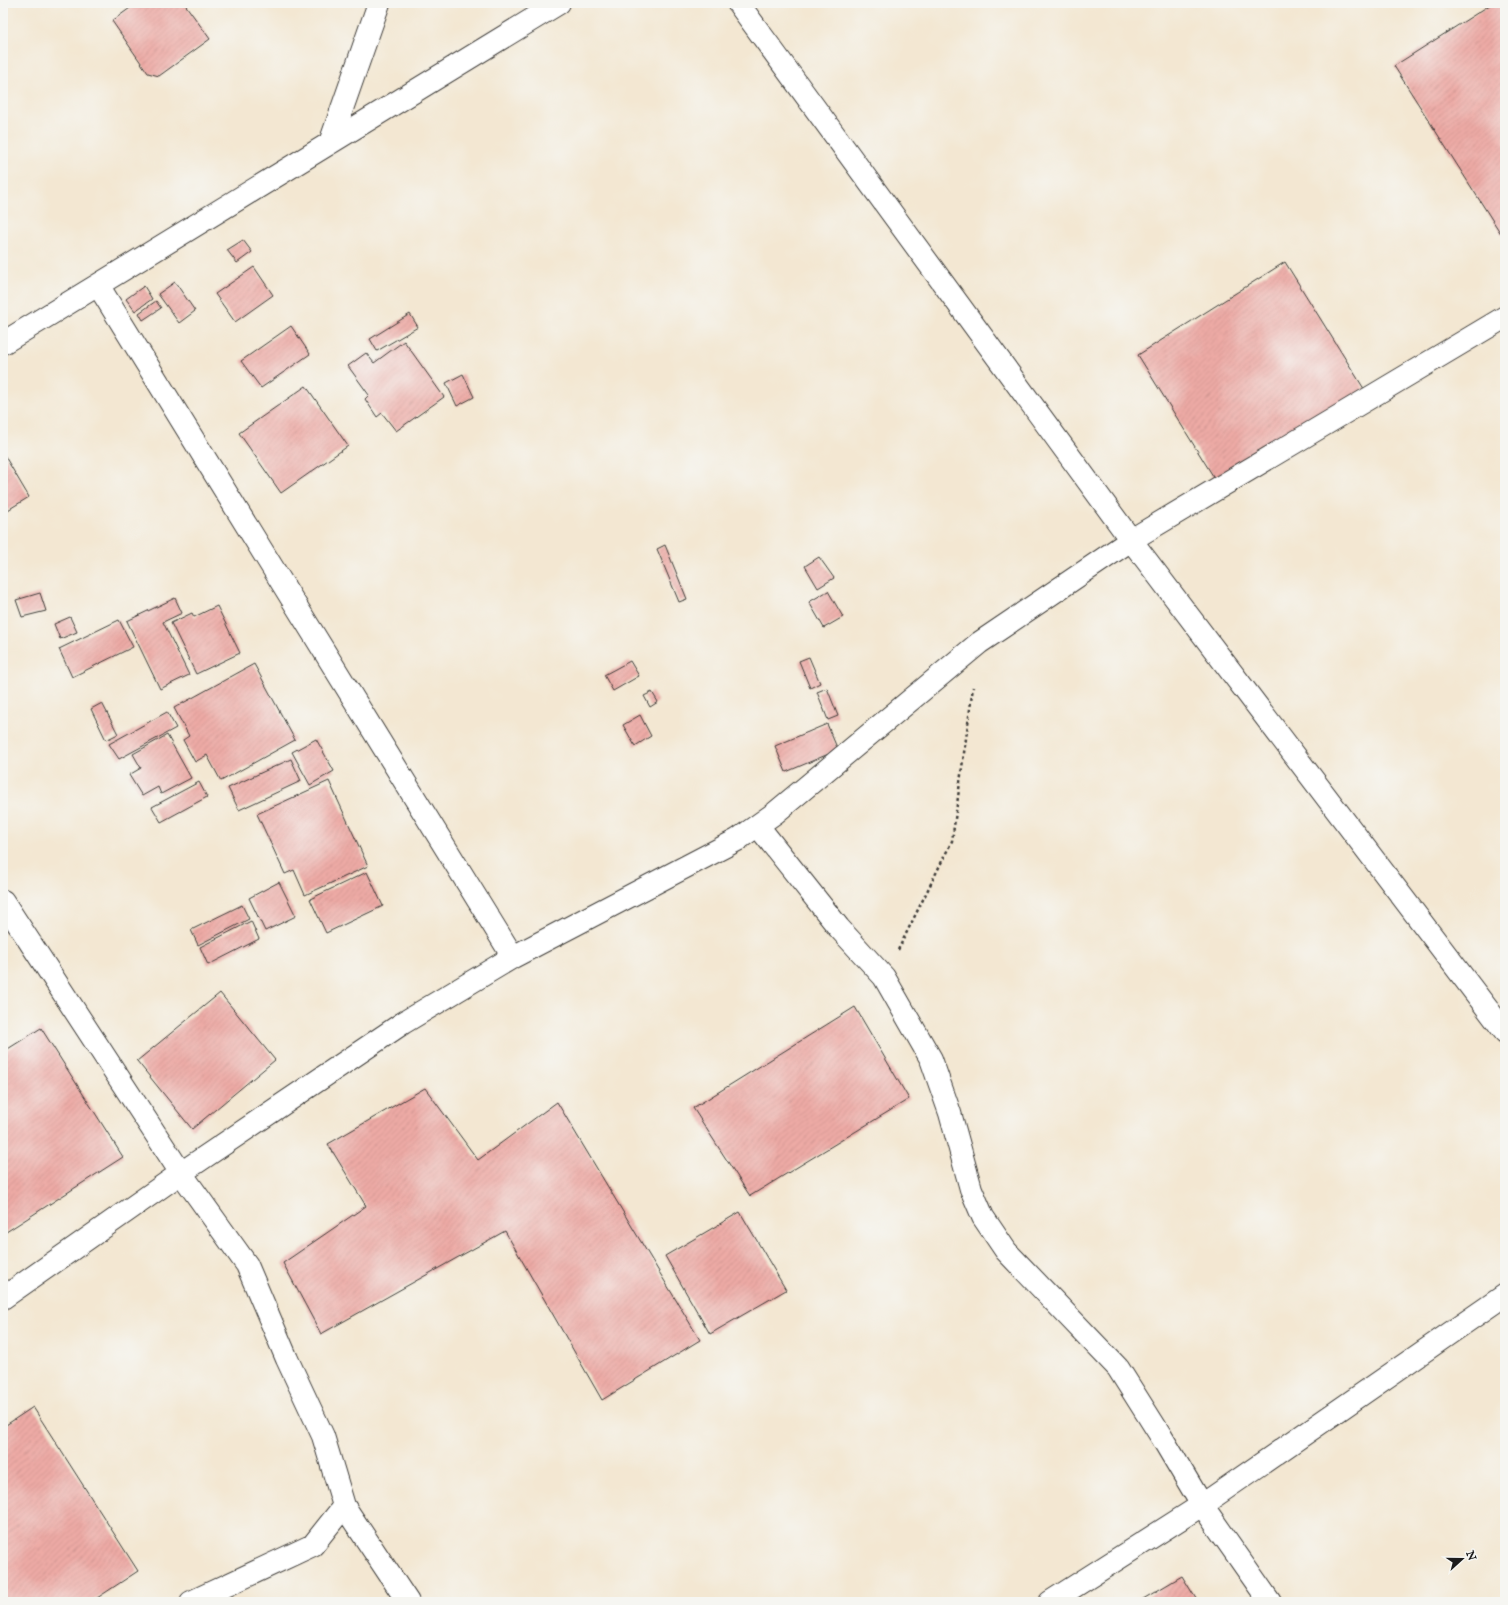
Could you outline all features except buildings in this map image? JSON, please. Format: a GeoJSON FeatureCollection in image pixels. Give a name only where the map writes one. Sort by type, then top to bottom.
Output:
{"type":"FeatureCollection","features":[{"type":"Feature","properties":{"kind":"street"},"geometry":{"type":"LineString","coordinates":[[330,143],[379,3]]}},
{"type":"Feature","properties":{"kind":"street"},"geometry":{"type":"LineString","coordinates":[[3,343],[559,3]]}},
{"type":"Feature","properties":{"kind":"street"},"geometry":{"type":"LineString","coordinates":[[738,3],[1131,540],[1505,1032]]}},
{"type":"Feature","properties":{"kind":"street"},"geometry":{"type":"LineString","coordinates":[[98,285],[513,957]]}},
{"type":"Feature","properties":{"kind":"street"},"geometry":{"type":"LineString","coordinates":[[3,1298],[181,1174],[403,1023],[513,957],[737,840],[758,826],[979,643],[1131,540],[1505,317]]}},
{"type":"Feature","properties":{"kind":"street"},"geometry":{"type":"LineString","coordinates":[[758,826],[839,928],[884,977],[931,1060],[950,1113],[971,1189],[983,1216],[1006,1251],[1118,1368],[1202,1505],[1270,1602]]}},
{"type":"Feature","properties":{"kind":"street"},"geometry":{"type":"LineString","coordinates":[[3,900],[181,1174],[248,1264],[287,1359],[323,1436],[344,1506],[408,1602]]}},
{"type":"Feature","properties":{"kind":"street"},"geometry":{"type":"LineString","coordinates":[[1050,1602],[1202,1505],[1505,1295]]}},
{"type":"Feature","properties":{"kind":"street"},"geometry":{"type":"LineString","coordinates":[[191,1602],[314,1546],[344,1506]]}},
{"type":"Feature","properties":{"kind":"path"},"geometry":{"type":"LineString","coordinates":[[884,977],[952,841],[979,643]]}}]}
